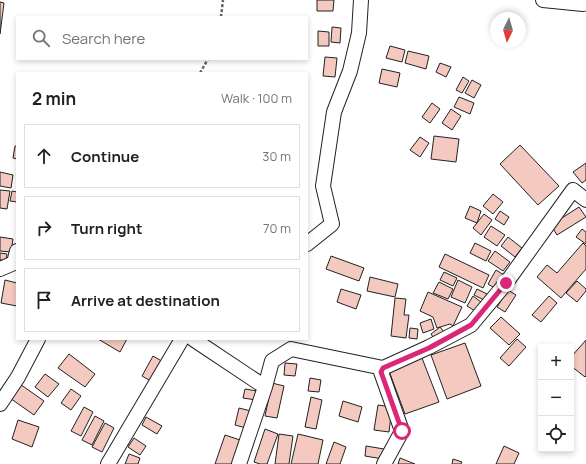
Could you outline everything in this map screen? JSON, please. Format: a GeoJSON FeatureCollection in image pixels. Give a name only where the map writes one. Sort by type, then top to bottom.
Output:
{"type":"FeatureCollection","features":[{"type":"Feature","properties":{"kind":"street"},"geometry":{"type":"LineString","coordinates":[[308,243],[332,224],[322,186],[334,112],[350,71],[358,33],[361,0]]}},
{"type":"Feature","properties":{"kind":"street"},"geometry":{"type":"LineString","coordinates":[[543,0],[583,4],[586,3]]}},
{"type":"Feature","properties":{"kind":"street"},"geometry":{"type":"LineString","coordinates":[[239,464],[265,387],[272,361],[291,349],[383,368],[429,348],[471,325],[506,283],[573,190],[586,200]]}},
{"type":"Feature","properties":{"kind":"street"},"geometry":{"type":"LineString","coordinates":[[0,269],[14,263],[16,255]]}},
{"type":"Feature","properties":{"kind":"street"},"geometry":{"type":"LineString","coordinates":[[0,404],[18,378],[37,340]]}},
{"type":"Feature","properties":{"kind":"street"},"geometry":{"type":"LineString","coordinates":[[108,464],[181,340]]}},
{"type":"Feature","properties":{"kind":"street"},"geometry":{"type":"LineString","coordinates":[[194,340],[265,387]]}},
{"type":"Feature","properties":{"kind":"street"},"geometry":{"type":"LineString","coordinates":[[383,368],[381,372],[402,431],[384,464]]}},
{"type":"Feature","properties":{"kind":"path"},"geometry":{"type":"LineString","coordinates":[[221,16],[223,0]]}},
{"type":"Feature","properties":{"kind":"path"},"geometry":{"type":"LineString","coordinates":[[201,72],[207,60]]}},
{"type":"Feature","properties":{"kind":"building"},"geometry":{"type":"Polygon","coordinates":[[[317,0],[334,0],[333,11],[317,11],[317,0]]]}},
{"type":"Feature","properties":{"kind":"building"},"geometry":{"type":"Polygon","coordinates":[[[0,2],[4,3],[0,34],[0,2]]]}},
{"type":"Feature","properties":{"kind":"building"},"geometry":{"type":"Polygon","coordinates":[[[332,27],[341,28],[340,43],[331,42],[332,27]]]}},
{"type":"Feature","properties":{"kind":"building"},"geometry":{"type":"Polygon","coordinates":[[[318,31],[329,32],[329,46],[318,46],[318,31]]]}},
{"type":"Feature","properties":{"kind":"building"},"geometry":{"type":"Polygon","coordinates":[[[390,46],[405,50],[402,62],[386,58],[390,46]]]}},
{"type":"Feature","properties":{"kind":"building"},"geometry":{"type":"Polygon","coordinates":[[[408,51],[429,56],[426,69],[405,63],[408,51]]]}},
{"type":"Feature","properties":{"kind":"building"},"geometry":{"type":"Polygon","coordinates":[[[325,57],[337,58],[335,77],[323,76],[325,57]]]}},
{"type":"Feature","properties":{"kind":"building"},"geometry":{"type":"Polygon","coordinates":[[[440,63],[451,67],[446,77],[436,72],[440,63]]]}},
{"type":"Feature","properties":{"kind":"building"},"geometry":{"type":"Polygon","coordinates":[[[382,69],[400,73],[397,87],[379,83],[382,69]]]}},
{"type":"Feature","properties":{"kind":"building"},"geometry":{"type":"Polygon","coordinates":[[[463,77],[469,81],[462,93],[456,90],[463,77]]]}},
{"type":"Feature","properties":{"kind":"building"},"geometry":{"type":"Polygon","coordinates":[[[472,80],[481,85],[474,98],[465,93],[472,80]]]}},
{"type":"Feature","properties":{"kind":"building"},"geometry":{"type":"Polygon","coordinates":[[[459,97],[474,103],[470,114],[454,107],[459,97]]]}},
{"type":"Feature","properties":{"kind":"building"},"geometry":{"type":"Polygon","coordinates":[[[432,103],[440,109],[430,123],[422,117],[432,103]]]}},
{"type":"Feature","properties":{"kind":"building"},"geometry":{"type":"Polygon","coordinates":[[[451,109],[461,116],[452,130],[442,123],[451,109]]]}},
{"type":"Feature","properties":{"kind":"building"},"geometry":{"type":"Polygon","coordinates":[[[434,136],[459,139],[456,162],[431,159],[434,136]]]}},
{"type":"Feature","properties":{"kind":"building"},"geometry":{"type":"Polygon","coordinates":[[[420,137],[429,143],[420,157],[410,150],[420,137]]]}},
{"type":"Feature","properties":{"kind":"building"},"geometry":{"type":"Polygon","coordinates":[[[520,145],[559,186],[538,205],[500,164],[520,145]]]}},
{"type":"Feature","properties":{"kind":"building"},"geometry":{"type":"Polygon","coordinates":[[[15,146],[16,146],[16,159],[13,158],[15,146]]]}},
{"type":"Feature","properties":{"kind":"building"},"geometry":{"type":"Polygon","coordinates":[[[586,163],[586,180],[582,183],[573,172],[586,163]]]}},
{"type":"Feature","properties":{"kind":"building"},"geometry":{"type":"Polygon","coordinates":[[[0,172],[13,175],[11,188],[0,186],[0,172]]]}},
{"type":"Feature","properties":{"kind":"building"},"geometry":{"type":"Polygon","coordinates":[[[0,190],[10,191],[7,209],[0,208],[0,190]]]}},
{"type":"Feature","properties":{"kind":"building"},"geometry":{"type":"Polygon","coordinates":[[[12,191],[16,192],[16,202],[10,201],[12,191]]]}},
{"type":"Feature","properties":{"kind":"building"},"geometry":{"type":"Polygon","coordinates":[[[493,194],[503,202],[493,214],[483,206],[493,194]]]}},
{"type":"Feature","properties":{"kind":"building"},"geometry":{"type":"Polygon","coordinates":[[[470,206],[481,211],[477,223],[465,218],[470,206]]]}},
{"type":"Feature","properties":{"kind":"building"},"geometry":{"type":"Polygon","coordinates":[[[579,207],[586,217],[557,235],[551,225],[579,207]]]}},
{"type":"Feature","properties":{"kind":"building"},"geometry":{"type":"Polygon","coordinates":[[[500,211],[509,217],[504,225],[495,219],[500,211]]]}},
{"type":"Feature","properties":{"kind":"building"},"geometry":{"type":"Polygon","coordinates":[[[484,214],[492,220],[481,235],[473,228],[484,214]]]}},
{"type":"Feature","properties":{"kind":"building"},"geometry":{"type":"Polygon","coordinates":[[[491,226],[505,235],[497,246],[484,237],[491,226]]]}},
{"type":"Feature","properties":{"kind":"building"},"geometry":{"type":"Polygon","coordinates":[[[582,229],[586,232],[586,244],[576,237],[582,229]]]}},
{"type":"Feature","properties":{"kind":"building"},"geometry":{"type":"Polygon","coordinates":[[[0,237],[13,239],[11,252],[0,251],[0,237]]]}},
{"type":"Feature","properties":{"kind":"building"},"geometry":{"type":"Polygon","coordinates":[[[508,237],[522,248],[515,257],[501,246],[508,237]]]}},
{"type":"Feature","properties":{"kind":"building"},"geometry":{"type":"Polygon","coordinates":[[[475,243],[491,251],[486,261],[470,253],[475,243]]]}},
{"type":"Feature","properties":{"kind":"building"},"geometry":{"type":"Polygon","coordinates":[[[583,243],[586,246],[586,269],[561,298],[537,277],[547,265],[557,273],[583,243]]]}},
{"type":"Feature","properties":{"kind":"building"},"geometry":{"type":"Polygon","coordinates":[[[495,251],[510,262],[503,271],[488,261],[495,251]]]}},
{"type":"Feature","properties":{"kind":"building"},"geometry":{"type":"Polygon","coordinates":[[[0,253],[7,254],[6,261],[0,260],[0,253]]]}},
{"type":"Feature","properties":{"kind":"building"},"geometry":{"type":"Polygon","coordinates":[[[445,254],[489,275],[483,288],[439,267],[445,254]]]}},
{"type":"Feature","properties":{"kind":"building"},"geometry":{"type":"Polygon","coordinates":[[[331,256],[364,268],[359,281],[326,269],[331,256]]]}},
{"type":"Feature","properties":{"kind":"building"},"geometry":{"type":"Polygon","coordinates":[[[496,270],[504,275],[496,289],[488,284],[496,270]]]}},
{"type":"Feature","properties":{"kind":"building"},"geometry":{"type":"Polygon","coordinates":[[[444,272],[457,278],[453,286],[440,280],[444,272]]]}},
{"type":"Feature","properties":{"kind":"building"},"geometry":{"type":"Polygon","coordinates":[[[370,277],[398,284],[395,297],[367,291],[370,277]]]}},
{"type":"Feature","properties":{"kind":"building"},"geometry":{"type":"Polygon","coordinates":[[[5,280],[16,283],[16,306],[1,303],[5,280]]]}},
{"type":"Feature","properties":{"kind":"building"},"geometry":{"type":"Polygon","coordinates":[[[458,280],[472,287],[465,303],[451,297],[458,280]]]}},
{"type":"Feature","properties":{"kind":"building"},"geometry":{"type":"Polygon","coordinates":[[[577,281],[586,289],[586,291],[577,302],[566,293],[577,281]]]}},
{"type":"Feature","properties":{"kind":"building"},"geometry":{"type":"Polygon","coordinates":[[[439,282],[453,289],[448,299],[433,293],[439,282]]]}},
{"type":"Feature","properties":{"kind":"building"},"geometry":{"type":"Polygon","coordinates":[[[341,289],[361,295],[356,309],[337,302],[341,289]]]}},
{"type":"Feature","properties":{"kind":"building"},"geometry":{"type":"Polygon","coordinates":[[[477,289],[487,294],[484,300],[474,295],[477,289]]]}},
{"type":"Feature","properties":{"kind":"building"},"geometry":{"type":"Polygon","coordinates":[[[508,290],[516,295],[505,312],[497,307],[508,290]]]}},
{"type":"Feature","properties":{"kind":"building"},"geometry":{"type":"Polygon","coordinates":[[[428,292],[462,307],[453,326],[450,324],[437,328],[433,317],[420,311],[428,292]]]}},
{"type":"Feature","properties":{"kind":"building"},"geometry":{"type":"Polygon","coordinates":[[[473,296],[481,302],[475,311],[467,306],[473,296]]]}},
{"type":"Feature","properties":{"kind":"building"},"geometry":{"type":"Polygon","coordinates":[[[549,296],[557,303],[541,322],[532,315],[549,296]]]}},
{"type":"Feature","properties":{"kind":"building"},"geometry":{"type":"Polygon","coordinates":[[[395,298],[406,299],[404,315],[409,315],[406,338],[391,336],[395,298]]]}},
{"type":"Feature","properties":{"kind":"building"},"geometry":{"type":"Polygon","coordinates":[[[501,317],[520,334],[509,345],[490,328],[501,317]]]}},
{"type":"Feature","properties":{"kind":"building"},"geometry":{"type":"Polygon","coordinates":[[[431,319],[434,329],[423,333],[420,323],[431,319]]]}},
{"type":"Feature","properties":{"kind":"building"},"geometry":{"type":"Polygon","coordinates":[[[440,327],[445,333],[435,340],[431,334],[440,327]]]}},
{"type":"Feature","properties":{"kind":"building"},"geometry":{"type":"Polygon","coordinates":[[[410,328],[418,329],[417,339],[409,338],[410,328]]]}},
{"type":"Feature","properties":{"kind":"building"},"geometry":{"type":"Polygon","coordinates":[[[517,339],[526,347],[509,366],[500,358],[517,339]]]}},
{"type":"Feature","properties":{"kind":"building"},"geometry":{"type":"Polygon","coordinates":[[[100,340],[126,340],[120,352],[100,340]]]}},
{"type":"Feature","properties":{"kind":"building"},"geometry":{"type":"Polygon","coordinates":[[[586,340],[585,377],[574,368],[574,354],[586,340]]]}},
{"type":"Feature","properties":{"kind":"building"},"geometry":{"type":"Polygon","coordinates":[[[465,343],[481,386],[447,399],[431,355],[465,343]]]}},
{"type":"Feature","properties":{"kind":"building"},"geometry":{"type":"Polygon","coordinates":[[[69,354],[95,374],[85,387],[58,368],[69,354]]]}},
{"type":"Feature","properties":{"kind":"building"},"geometry":{"type":"Polygon","coordinates":[[[153,356],[165,363],[154,383],[142,376],[153,356]]]}},
{"type":"Feature","properties":{"kind":"building"},"geometry":{"type":"Polygon","coordinates":[[[422,358],[439,402],[405,414],[389,371],[422,358]]]}},
{"type":"Feature","properties":{"kind":"building"},"geometry":{"type":"Polygon","coordinates":[[[285,363],[297,364],[295,376],[284,375],[285,363]]]}},
{"type":"Feature","properties":{"kind":"building"},"geometry":{"type":"Polygon","coordinates":[[[45,374],[59,384],[48,397],[35,387],[45,374]]]}},
{"type":"Feature","properties":{"kind":"building"},"geometry":{"type":"Polygon","coordinates":[[[310,378],[321,380],[319,392],[308,391],[310,378]]]}},
{"type":"Feature","properties":{"kind":"building"},"geometry":{"type":"Polygon","coordinates":[[[17,382],[44,401],[34,415],[7,396],[17,382]]]}},
{"type":"Feature","properties":{"kind":"building"},"geometry":{"type":"Polygon","coordinates":[[[272,383],[284,386],[277,418],[265,416],[272,383]]]}},
{"type":"Feature","properties":{"kind":"building"},"geometry":{"type":"Polygon","coordinates":[[[71,389],[81,396],[71,410],[61,403],[71,389]]]}},
{"type":"Feature","properties":{"kind":"building"},"geometry":{"type":"Polygon","coordinates":[[[245,389],[257,391],[256,400],[243,398],[245,389]]]}},
{"type":"Feature","properties":{"kind":"building"},"geometry":{"type":"Polygon","coordinates":[[[311,397],[322,400],[316,429],[305,427],[311,397]]]}},
{"type":"Feature","properties":{"kind":"building"},"geometry":{"type":"Polygon","coordinates":[[[343,401],[362,407],[358,422],[339,416],[343,401]]]}},
{"type":"Feature","properties":{"kind":"building"},"geometry":{"type":"Polygon","coordinates":[[[378,405],[392,407],[389,432],[374,430],[378,405]]]}},
{"type":"Feature","properties":{"kind":"building"},"geometry":{"type":"Polygon","coordinates":[[[84,407],[93,412],[81,436],[71,431],[84,407]]]}},
{"type":"Feature","properties":{"kind":"building"},"geometry":{"type":"Polygon","coordinates":[[[239,408],[251,411],[246,428],[235,425],[239,408]]]}},
{"type":"Feature","properties":{"kind":"building"},"geometry":{"type":"Polygon","coordinates":[[[95,416],[104,421],[92,445],[82,440],[95,416]]]}},
{"type":"Feature","properties":{"kind":"building"},"geometry":{"type":"Polygon","coordinates":[[[146,417],[162,426],[157,434],[142,425],[146,417]]]}},
{"type":"Feature","properties":{"kind":"building"},"geometry":{"type":"Polygon","coordinates":[[[18,420],[39,427],[32,447],[12,439],[18,420]]]}},
{"type":"Feature","properties":{"kind":"building"},"geometry":{"type":"Polygon","coordinates":[[[105,423],[114,428],[102,452],[92,447],[105,423]]]}},
{"type":"Feature","properties":{"kind":"building"},"geometry":{"type":"Polygon","coordinates":[[[265,429],[278,434],[267,464],[260,464],[254,462],[265,429]]]}},
{"type":"Feature","properties":{"kind":"building"},"geometry":{"type":"Polygon","coordinates":[[[279,434],[293,436],[289,464],[275,464],[279,434]]]}},
{"type":"Feature","properties":{"kind":"building"},"geometry":{"type":"Polygon","coordinates":[[[298,434],[323,440],[318,464],[291,464],[298,434]]]}},
{"type":"Feature","properties":{"kind":"building"},"geometry":{"type":"Polygon","coordinates":[[[225,435],[243,441],[235,464],[215,464],[225,435]]]}},
{"type":"Feature","properties":{"kind":"building"},"geometry":{"type":"Polygon","coordinates":[[[134,438],[146,446],[140,455],[128,447],[134,438]]]}},
{"type":"Feature","properties":{"kind":"building"},"geometry":{"type":"Polygon","coordinates":[[[334,442],[346,447],[340,464],[326,464],[334,442]]]}},
{"type":"Feature","properties":{"kind":"building"},"geometry":{"type":"Polygon","coordinates":[[[366,446],[384,449],[383,459],[365,456],[366,446]]]}},
{"type":"Feature","properties":{"kind":"building"},"geometry":{"type":"Polygon","coordinates":[[[504,446],[519,453],[514,464],[496,464],[504,446]]]}},
{"type":"Feature","properties":{"kind":"building"},"geometry":{"type":"Polygon","coordinates":[[[129,454],[140,458],[138,464],[125,464],[129,454]]]}},
{"type":"Feature","properties":{"kind":"building"},"geometry":{"type":"Polygon","coordinates":[[[400,458],[415,464],[398,464],[400,458]]]}},
{"type":"Feature","properties":{"kind":"building"},"geometry":{"type":"Polygon","coordinates":[[[453,459],[462,462],[461,464],[452,464],[453,459]]]}},
{"type":"Feature","properties":{"kind":"route"},"geometry":{"type":"LineString","coordinates":[[402,431],[381,372],[383,368],[429,348],[471,325],[506,283]]}}]}
